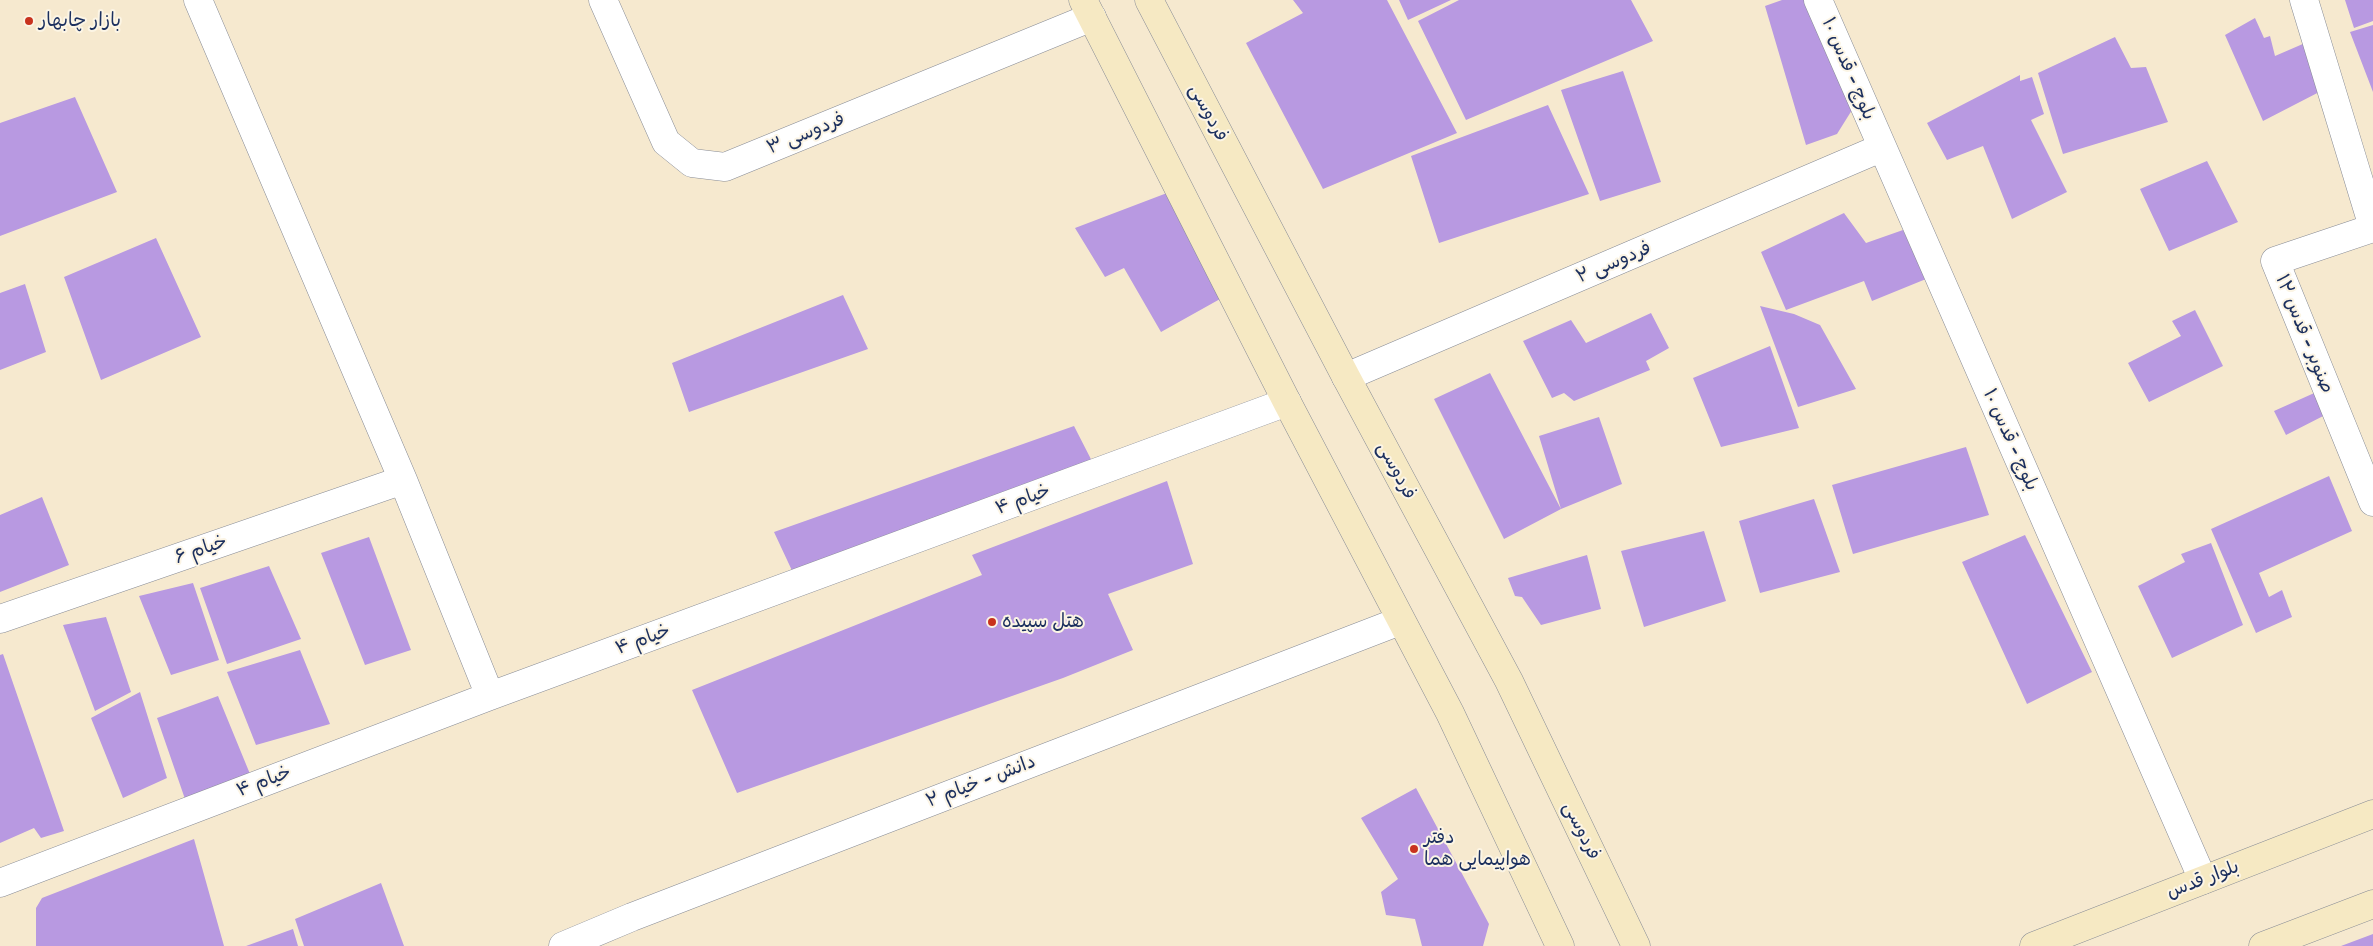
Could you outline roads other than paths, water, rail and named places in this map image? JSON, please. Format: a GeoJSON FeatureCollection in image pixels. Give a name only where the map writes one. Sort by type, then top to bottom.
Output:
{"type":"FeatureCollection","features":[{"type":"Feature","properties":{"kind":"street"},"geometry":{"type":"LineString","coordinates":[[198,0],[403,480],[490,696]]}},
{"type":"Feature","properties":{"kind":"street","name":"فردوسی ۳"},"geometry":{"type":"LineString","coordinates":[[603,0],[666,142],[692,163],[726,167],[1088,8]]}},
{"type":"Feature","properties":{"kind":"street","name":"فردوسی"},"geometry":{"type":"LineString","coordinates":[[1149,0],[1346,377],[1509,681],[1636,946]]}},
{"type":"Feature","properties":{"kind":"street","name":"بلوچ - قدس ۱۰"},"geometry":{"type":"LineString","coordinates":[[1818,0],[2203,880]]}},
{"type":"Feature","properties":{"kind":"street"},"geometry":{"type":"LineString","coordinates":[[2304,0],[2373,228]]}},
{"type":"Feature","properties":{"kind":"street"},"geometry":{"type":"LineString","coordinates":[[1088,8],[1400,621],[1450,713],[1560,946]]}},
{"type":"Feature","properties":{"kind":"street","name":"فردوسی ۲"},"geometry":{"type":"LineString","coordinates":[[1346,377],[1882,148]]}},
{"type":"Feature","properties":{"kind":"street","name":"صنوبر - قدس ۱۲"},"geometry":{"type":"LineString","coordinates":[[2373,228],[2275,261],[2373,502]]}},
{"type":"Feature","properties":{"kind":"street","name":"خیام ۴"},"geometry":{"type":"LineString","coordinates":[[0,883],[490,696],[1288,402]]}},
{"type":"Feature","properties":{"kind":"street","name":"خیام ۶"},"geometry":{"type":"LineString","coordinates":[[0,619],[403,480]]}},
{"type":"Feature","properties":{"kind":"street","name":"دانش - خیام ۲"},"geometry":{"type":"LineString","coordinates":[[562,946],[641,913],[1400,621]]}},
{"type":"Feature","properties":{"kind":"street","name":"بلوار قدس"},"geometry":{"type":"LineString","coordinates":[[2034,946],[2373,814]]}},
{"type":"Feature","properties":{"kind":"street"},"geometry":{"type":"LineString","coordinates":[[2263,946],[2373,904]]}},
{"type":"Feature","properties":{"kind":"place","name":"بازار چابهار"},"geometry":{"type":"Point","coordinates":[29,21]}},
{"type":"Feature","properties":{"kind":"place","name":"هتل سپیده"},"geometry":{"type":"Point","coordinates":[992,622]}},
{"type":"Feature","properties":{"kind":"place","name":"دفتر هواپیمایی هما"},"geometry":{"type":"Point","coordinates":[1414,849]}}]}
